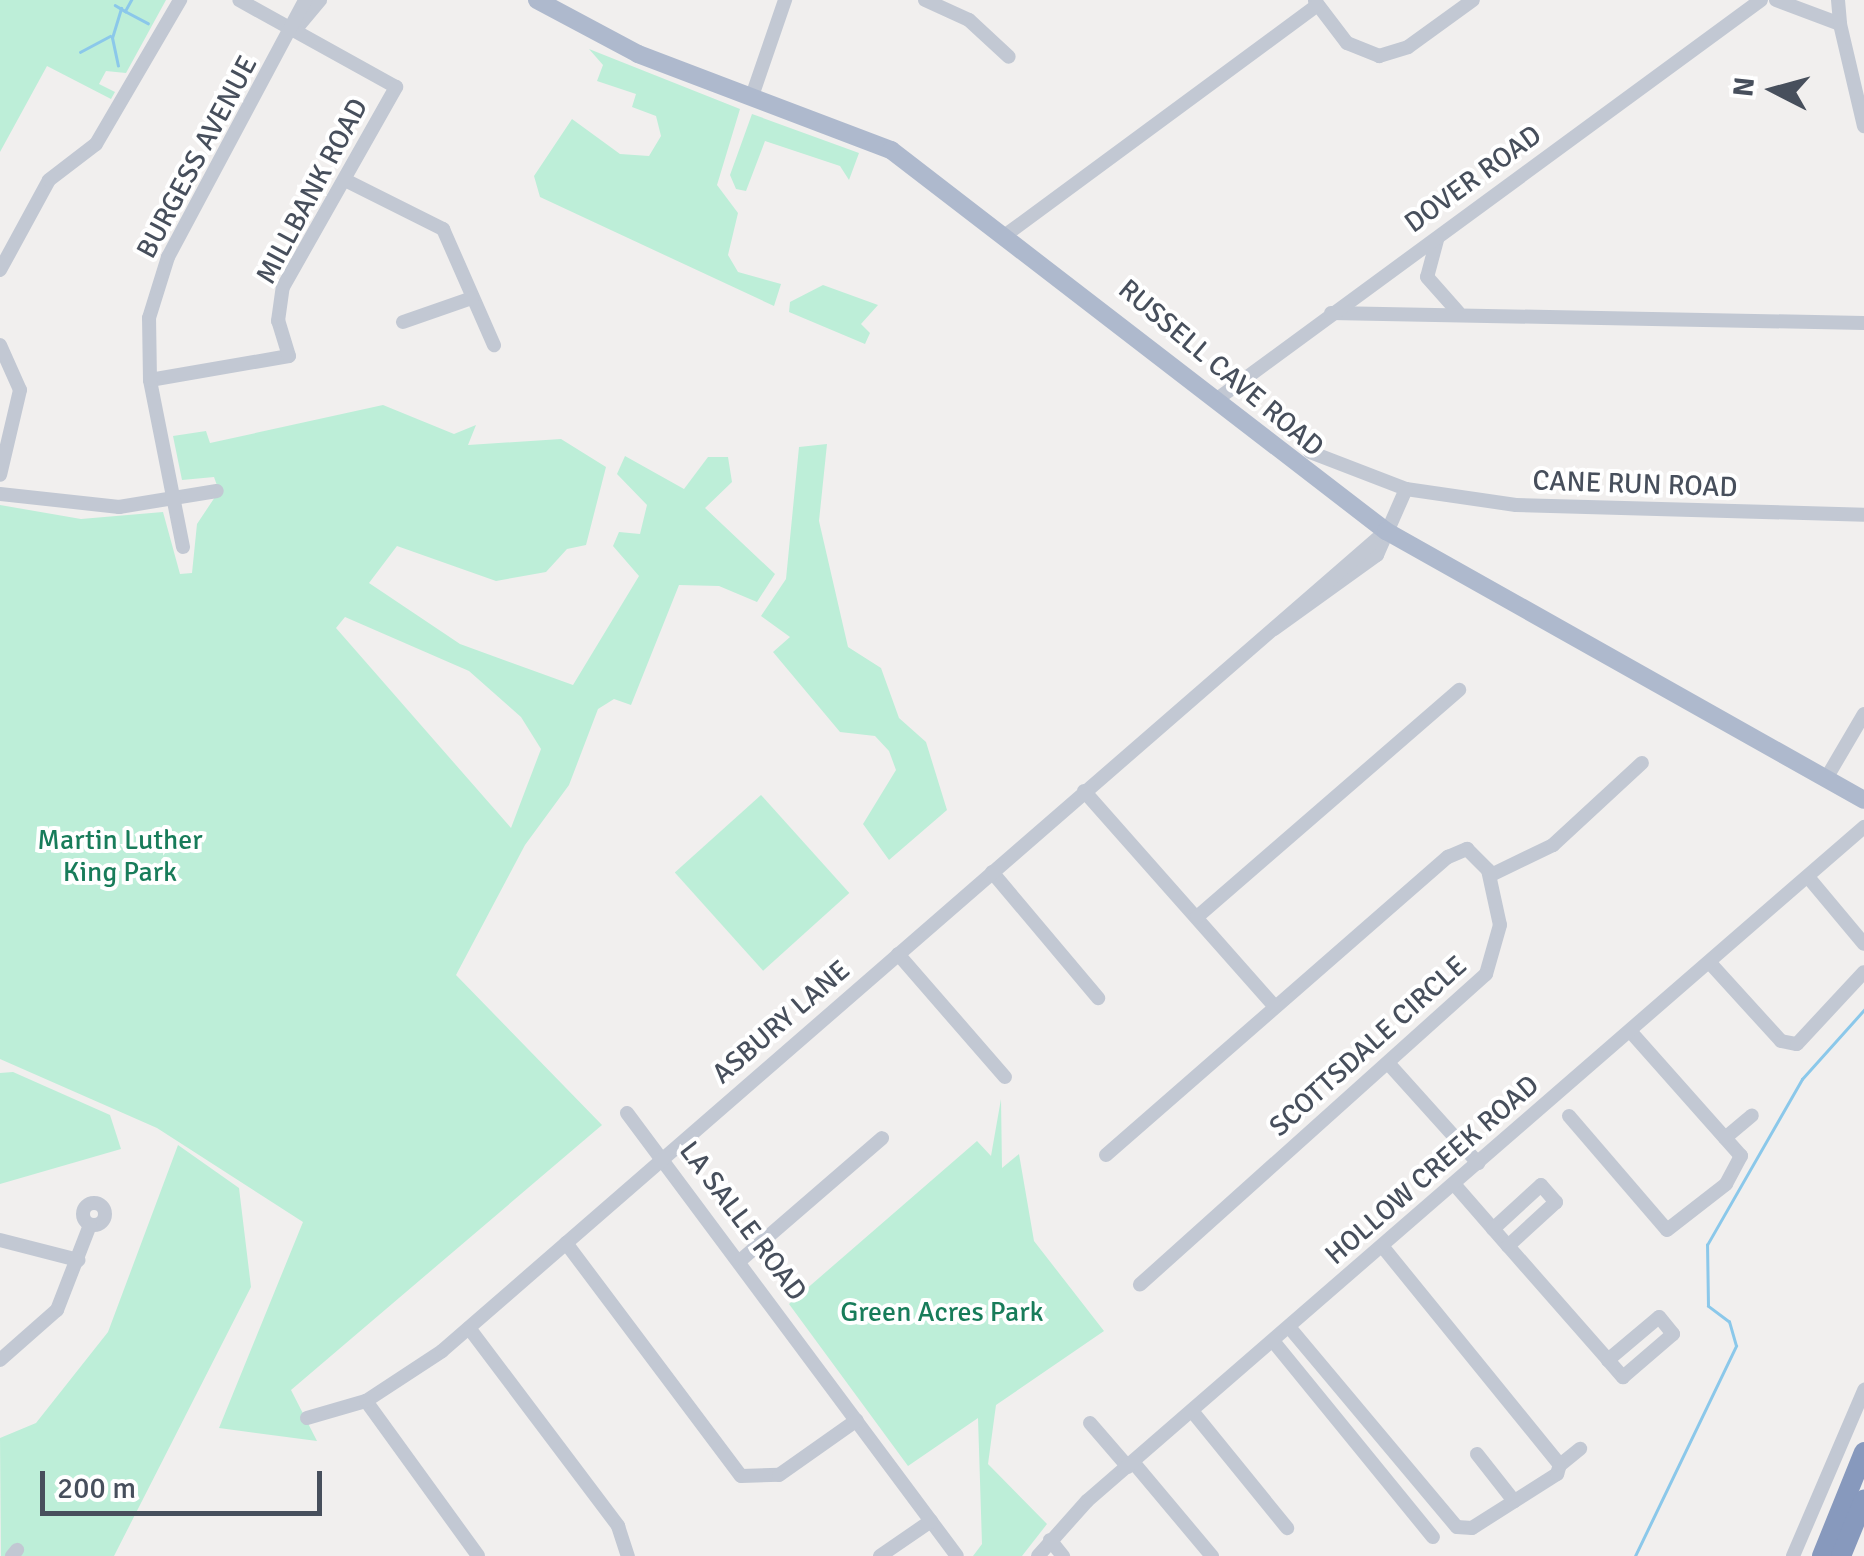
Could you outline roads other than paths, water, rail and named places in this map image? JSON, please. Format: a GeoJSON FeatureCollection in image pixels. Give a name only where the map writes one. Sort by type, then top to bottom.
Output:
{"type":"FeatureCollection","features":[{"type":"Feature","properties":{"kind":"highway"},"geometry":{"type":"LineString","coordinates":[[1822,1556],[1864,1452]]}},
{"type":"Feature","properties":{"kind":"highway"},"geometry":{"type":"LineString","coordinates":[[1841,1556],[1864,1500]]}},
{"type":"Feature","properties":{"kind":"main road","name":"RUSSELL CAVE ROAD"},"geometry":{"type":"LineString","coordinates":[[537,0],[614,43],[891,150],[1008,234],[1386,531],[1864,800]]}},
{"type":"Feature","properties":{"kind":"street"},"geometry":{"type":"LineString","coordinates":[[0,270],[49,180],[96,144],[180,0]]}},
{"type":"Feature","properties":{"kind":"street","name":"MILLBANK ROAD"},"geometry":{"type":"LineString","coordinates":[[150,380],[290,356],[278,322],[283,287],[396,87],[239,0]]}},
{"type":"Feature","properties":{"kind":"street","name":"BURGESS AVENUE"},"geometry":{"type":"LineString","coordinates":[[183,547],[150,380],[149,318],[168,256],[294,30],[305,0]]}},
{"type":"Feature","properties":{"kind":"street","name":"BURGESS AVENUE"},"geometry":{"type":"LineString","coordinates":[[294,30],[320,0]]}},
{"type":"Feature","properties":{"kind":"street"},"geometry":{"type":"LineString","coordinates":[[752,96],[785,0]]}},
{"type":"Feature","properties":{"kind":"street"},"geometry":{"type":"LineString","coordinates":[[925,0],[970,20],[1010,58]]}},
{"type":"Feature","properties":{"kind":"street"},"geometry":{"type":"LineString","coordinates":[[1008,234],[1316,2],[1355,49],[1379,56],[1408,48],[1473,0]]}},
{"type":"Feature","properties":{"kind":"street"},"geometry":{"type":"LineString","coordinates":[[1760,0],[1774,0],[1840,24]]}},
{"type":"Feature","properties":{"kind":"street","name":"DOVER ROAD"},"geometry":{"type":"LineString","coordinates":[[1216,400],[1760,0]]}},
{"type":"Feature","properties":{"kind":"street"},"geometry":{"type":"LineString","coordinates":[[1838,0],[1864,126]]}},
{"type":"Feature","properties":{"kind":"street"},"geometry":{"type":"LineString","coordinates":[[345,180],[443,230],[494,345]]}},
{"type":"Feature","properties":{"kind":"street"},"geometry":{"type":"LineString","coordinates":[[1444,232],[1427,277],[1436,298],[1466,315]]}},
{"type":"Feature","properties":{"kind":"street"},"geometry":{"type":"LineString","coordinates":[[403,322],[472,298]]}},
{"type":"Feature","properties":{"kind":"street"},"geometry":{"type":"LineString","coordinates":[[1331,314],[1864,323]]}},
{"type":"Feature","properties":{"kind":"street"},"geometry":{"type":"LineString","coordinates":[[1847,323],[1864,315]]}},
{"type":"Feature","properties":{"kind":"street"},"geometry":{"type":"LineString","coordinates":[[0,345],[20,390],[0,475]]}},
{"type":"Feature","properties":{"kind":"street","name":"CANE RUN ROAD"},"geometry":{"type":"LineString","coordinates":[[1310,452],[1406,490],[1551,508],[1864,515]]}},
{"type":"Feature","properties":{"kind":"street"},"geometry":{"type":"LineString","coordinates":[[1386,531],[1406,490]]}},
{"type":"Feature","properties":{"kind":"street"},"geometry":{"type":"LineString","coordinates":[[0,494],[120,508],[217,491]]}},
{"type":"Feature","properties":{"kind":"street","name":"ASBURY LANE"},"geometry":{"type":"LineString","coordinates":[[307,1418],[366,1401],[469,1328],[1386,531]]}},
{"type":"Feature","properties":{"kind":"street"},"geometry":{"type":"LineString","coordinates":[[1197,918],[1459,690]]}},
{"type":"Feature","properties":{"kind":"street"},"geometry":{"type":"LineString","coordinates":[[1826,777],[1864,714]]}},
{"type":"Feature","properties":{"kind":"street"},"geometry":{"type":"LineString","coordinates":[[1106,1155],[1456,852],[1467,849],[1490,875],[1563,838],[1642,764]]}},
{"type":"Feature","properties":{"kind":"street"},"geometry":{"type":"LineString","coordinates":[[1084,791],[1275,1007]]}},
{"type":"Feature","properties":{"kind":"street","name":"HOLLOW CREEK ROAD"},"geometry":{"type":"LineString","coordinates":[[1038,1556],[1131,1464],[1864,827]]}},
{"type":"Feature","properties":{"kind":"street"},"geometry":{"type":"LineString","coordinates":[[992,872],[1098,998]]}},
{"type":"Feature","properties":{"kind":"street","name":"SCOTTSDALE CIRCLE"},"geometry":{"type":"LineString","coordinates":[[1140,1284],[1388,1063],[1492,964],[1500,924],[1490,875]]}},
{"type":"Feature","properties":{"kind":"street"},"geometry":{"type":"LineString","coordinates":[[1808,877],[1864,944]]}},
{"type":"Feature","properties":{"kind":"street"},"geometry":{"type":"LineString","coordinates":[[898,954],[1005,1077]]}},
{"type":"Feature","properties":{"kind":"street"},"geometry":{"type":"LineString","coordinates":[[1710,964],[1781,1042],[1797,1044],[1864,972]]}},
{"type":"Feature","properties":{"kind":"street"},"geometry":{"type":"LineString","coordinates":[[1569,1116],[1667,1230],[1726,1184],[1740,1156],[1631,1032]]}},
{"type":"Feature","properties":{"kind":"street"},"geometry":{"type":"LineString","coordinates":[[1388,1063],[1478,1164]]}},
{"type":"Feature","properties":{"kind":"street","name":"LA SALLE ROAD"},"geometry":{"type":"LineString","coordinates":[[627,1113],[742,1259],[957,1556]]}},
{"type":"Feature","properties":{"kind":"street"},"geometry":{"type":"LineString","coordinates":[[1725,1138],[1752,1115]]}},
{"type":"Feature","properties":{"kind":"street"},"geometry":{"type":"LineString","coordinates":[[742,1259],[882,1138]]}},
{"type":"Feature","properties":{"kind":"street"},"geometry":{"type":"LineString","coordinates":[[1454,1184],[1493,1229],[1508,1246],[1608,1360],[1623,1377],[1673,1334],[1659,1318],[1608,1360]]}},
{"type":"Feature","properties":{"kind":"street"},"geometry":{"type":"LineString","coordinates":[[1493,1229],[1541,1185],[1556,1202],[1508,1246]]}},
{"type":"Feature","properties":{"kind":"street"},"geometry":{"type":"LineString","coordinates":[[0,1360],[42,1329],[78,1260],[90,1225]]}},
{"type":"Feature","properties":{"kind":"street"},"geometry":{"type":"LineString","coordinates":[[0,1240],[78,1260]]}},
{"type":"Feature","properties":{"kind":"street"},"geometry":{"type":"LineString","coordinates":[[566,1243],[741,1476],[778,1475],[857,1420]]}},
{"type":"Feature","properties":{"kind":"street"},"geometry":{"type":"LineString","coordinates":[[1382,1246],[1560,1465]]}},
{"type":"Feature","properties":{"kind":"street"},"geometry":{"type":"LineString","coordinates":[[1290,1327],[1457,1527],[1472,1528],[1580,1450]]}},
{"type":"Feature","properties":{"kind":"street"},"geometry":{"type":"LineString","coordinates":[[469,1328],[618,1526],[628,1556]]}},
{"type":"Feature","properties":{"kind":"street"},"geometry":{"type":"LineString","coordinates":[[1273,1341],[1433,1536]]}},
{"type":"Feature","properties":{"kind":"street"},"geometry":{"type":"LineString","coordinates":[[1792,1556],[1864,1390]]}},
{"type":"Feature","properties":{"kind":"street"},"geometry":{"type":"LineString","coordinates":[[366,1401],[478,1556]]}},
{"type":"Feature","properties":{"kind":"street"},"geometry":{"type":"LineString","coordinates":[[1192,1411],[1287,1528]]}},
{"type":"Feature","properties":{"kind":"street"},"geometry":{"type":"LineString","coordinates":[[1090,1422],[1212,1556]]}},
{"type":"Feature","properties":{"kind":"street"},"geometry":{"type":"LineString","coordinates":[[1477,1454],[1514,1501]]}},
{"type":"Feature","properties":{"kind":"street"},"geometry":{"type":"LineString","coordinates":[[880,1556],[931,1521]]}},
{"type":"Feature","properties":{"kind":"street"},"geometry":{"type":"LineString","coordinates":[[1050,1540],[1063,1556]]}},
{"type":"Feature","properties":{"kind":"waterway"},"geometry":{"type":"LineString","coordinates":[[115,5],[125,11],[131,0]]}},
{"type":"Feature","properties":{"kind":"waterway"},"geometry":{"type":"LineString","coordinates":[[118,66],[112,38],[121,8]]}},
{"type":"Feature","properties":{"kind":"waterway"},"geometry":{"type":"LineString","coordinates":[[125,11],[148,23]]}},
{"type":"Feature","properties":{"kind":"waterway"},"geometry":{"type":"LineString","coordinates":[[80,52],[110,36]]}},
{"type":"Feature","properties":{"kind":"waterway"},"geometry":{"type":"LineString","coordinates":[[1635,1556],[1736,1346],[1729,1322],[1708,1306],[1707,1245],[1802,1079],[1864,1010]]}},
{"type":"Feature","properties":{"kind":"park label","name":"Martin Luther King Park"},"geometry":{"type":"Point","coordinates":[120,856]}},
{"type":"Feature","properties":{"kind":"park label","name":"Green Acres Park"},"geometry":{"type":"Point","coordinates":[942,1312]}}]}
